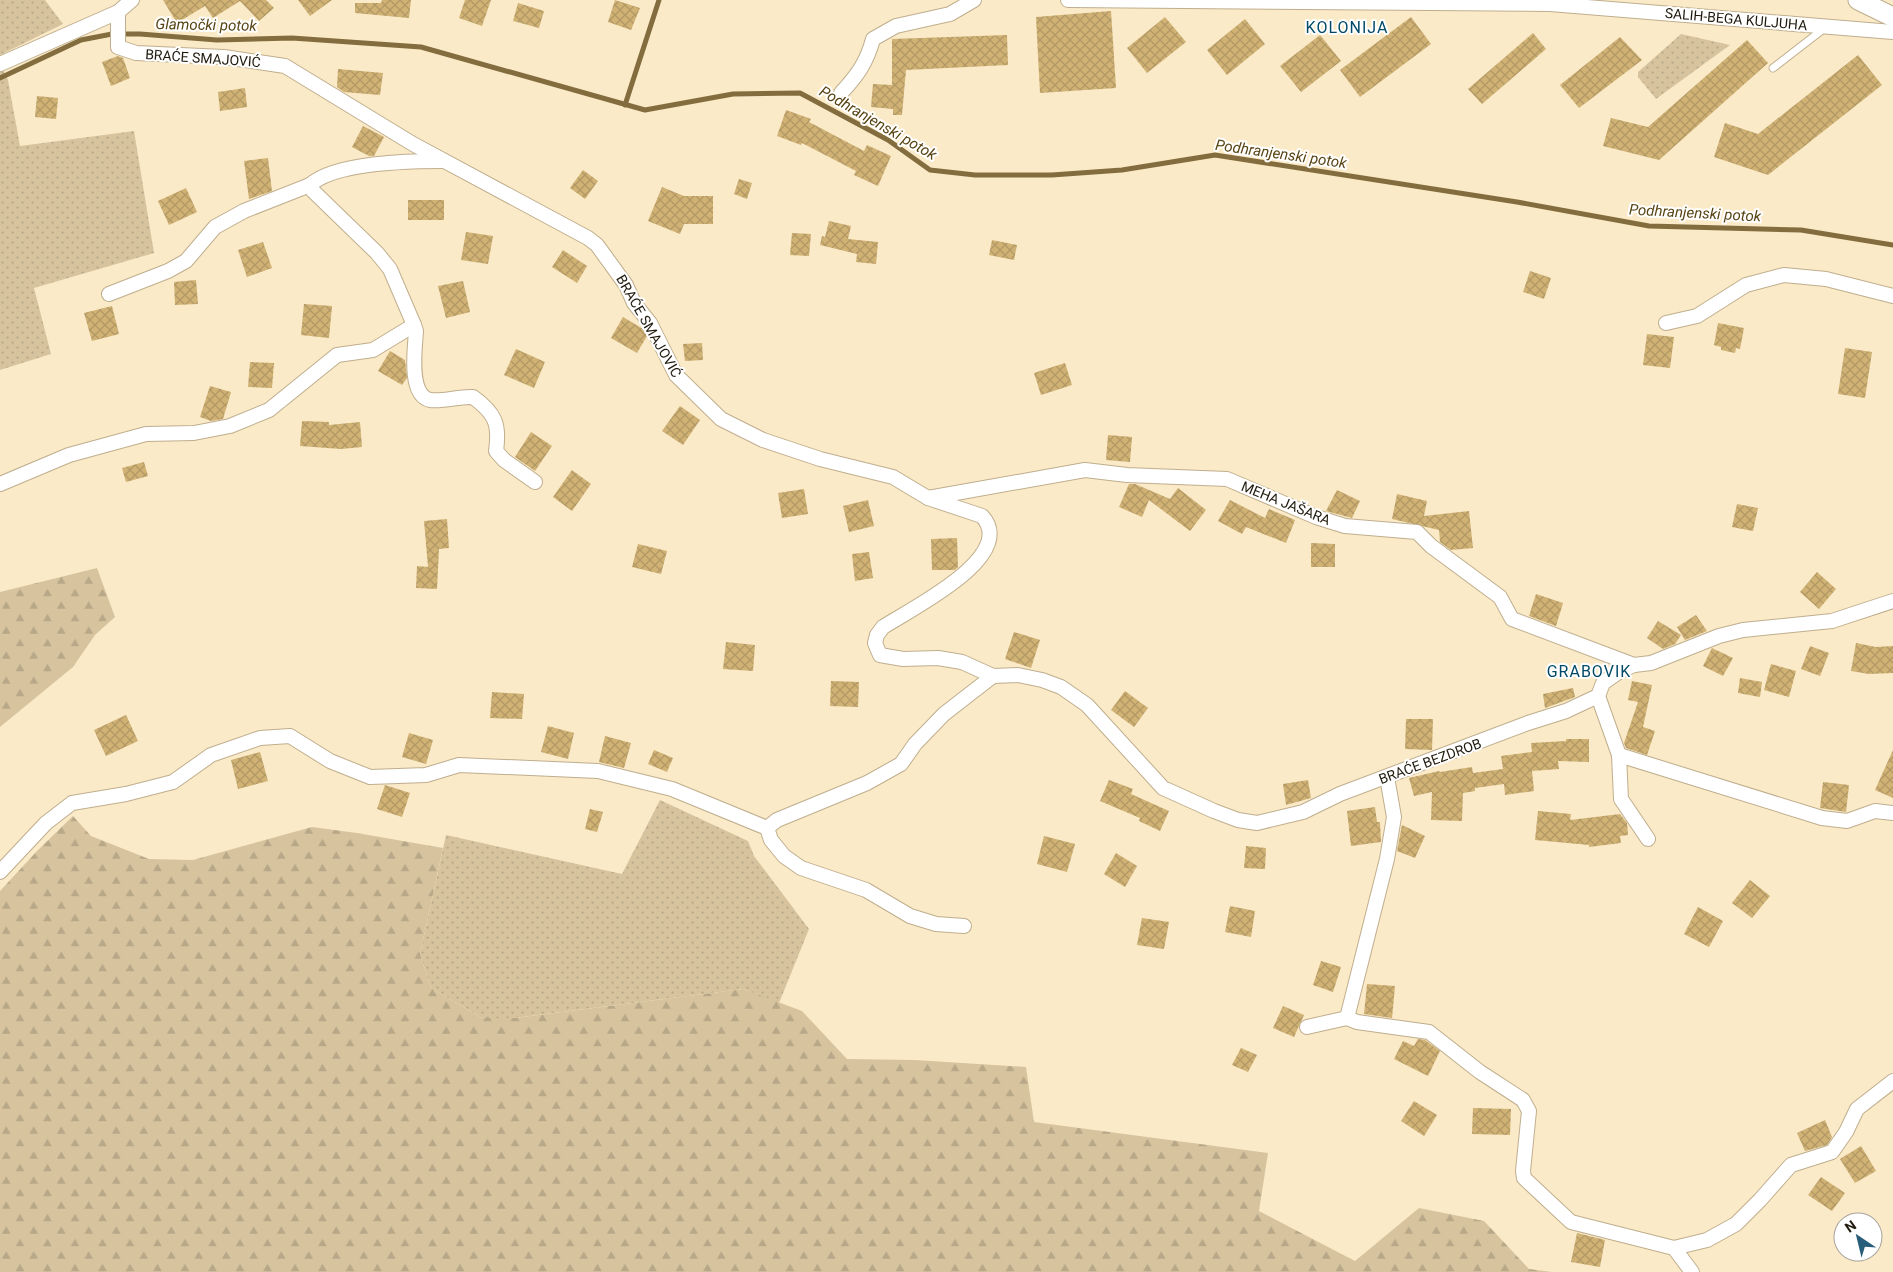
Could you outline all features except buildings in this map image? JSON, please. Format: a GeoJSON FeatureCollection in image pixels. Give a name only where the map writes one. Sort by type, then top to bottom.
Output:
{"type":"FeatureCollection","features":[{"type":"Feature","properties":{"kind":"main road"},"geometry":{"type":"LineString","coordinates":[[1858,0],[1893,17]]}},
{"type":"Feature","properties":{"kind":"street"},"geometry":{"type":"LineString","coordinates":[[0,64],[118,16],[132,0]]}},
{"type":"Feature","properties":{"kind":"street"},"geometry":{"type":"LineString","coordinates":[[841,93],[859,73],[868,58],[874,39],[896,26],[950,14],[974,0]]}},
{"type":"Feature","properties":{"kind":"street","name":"SALIH-BEGA KULJUHA"},"geometry":{"type":"LineString","coordinates":[[1068,0],[1550,4],[1893,32]]}},
{"type":"Feature","properties":{"kind":"street","name":"BRAĆE SMAJOVIĆ"},"geometry":{"type":"LineString","coordinates":[[118,16],[118,47],[136,53],[224,57],[285,66],[413,144],[515,197],[597,245],[626,286],[634,303],[650,323],[676,375],[721,419],[764,440],[820,459],[893,477],[928,498],[982,516],[988,522],[991,539],[987,549],[976,563],[962,576],[883,627],[877,635],[875,643],[880,655],[888,658],[938,658],[962,662],[993,676]]}},
{"type":"Feature","properties":{"kind":"street"},"geometry":{"type":"LineString","coordinates":[[109,294],[168,271],[186,261],[215,227],[244,211],[310,185],[318,177],[340,171],[404,161],[447,162]]}},
{"type":"Feature","properties":{"kind":"street"},"geometry":{"type":"LineString","coordinates":[[310,185],[390,269],[414,325],[416,384],[421,394],[429,400],[474,397],[490,410],[498,436],[496,451],[504,460],[535,482]]}},
{"type":"Feature","properties":{"kind":"street"},"geometry":{"type":"LineString","coordinates":[[1666,323],[1697,316],[1746,285],[1784,274],[1826,279],[1893,296]]}},
{"type":"Feature","properties":{"kind":"street"},"geometry":{"type":"LineString","coordinates":[[0,484],[69,455],[146,434],[194,433],[230,426],[269,410],[336,355],[373,350],[414,325]]}},
{"type":"Feature","properties":{"kind":"street","name":"MEHA JAŠARA"},"geometry":{"type":"LineString","coordinates":[[928,498],[1085,470],[1127,475],[1227,479],[1316,517],[1345,526],[1417,532],[1431,546],[1500,597],[1512,619],[1634,665]]}},
{"type":"Feature","properties":{"kind":"street","name":"BRAĆE BEZDROB"},"geometry":{"type":"LineString","coordinates":[[993,676],[1018,675],[1042,680],[1061,687],[1087,705],[1163,788],[1238,820],[1257,823],[1283,818],[1528,723],[1566,711],[1598,696],[1603,683],[1620,671],[1634,665],[1651,663],[1718,636],[1743,630],[1832,621],[1893,601]]}},
{"type":"Feature","properties":{"kind":"street"},"geometry":{"type":"LineString","coordinates":[[767,828],[776,820],[867,783],[901,764],[915,744],[944,714],[993,676]]}},
{"type":"Feature","properties":{"kind":"street"},"geometry":{"type":"LineString","coordinates":[[1598,696],[1619,754],[1621,798],[1648,839]]}},
{"type":"Feature","properties":{"kind":"street"},"geometry":{"type":"LineString","coordinates":[[0,872],[46,823],[72,804],[126,794],[173,782],[211,755],[260,738],[290,736],[330,761],[370,777],[426,775],[459,765],[598,771],[672,789],[767,828],[771,840],[784,856],[801,868],[866,890],[910,916],[936,924],[964,926]]}},
{"type":"Feature","properties":{"kind":"street"},"geometry":{"type":"LineString","coordinates":[[1619,754],[1822,818],[1847,821],[1875,811],[1893,813]]}},
{"type":"Feature","properties":{"kind":"street"},"geometry":{"type":"LineString","coordinates":[[1347,1018],[1390,842],[1394,817],[1387,777]]}},
{"type":"Feature","properties":{"kind":"street"},"geometry":{"type":"LineString","coordinates":[[1307,1027],[1347,1018],[1357,1022],[1429,1032],[1480,1072],[1523,1100],[1529,1111],[1523,1171],[1524,1178],[1571,1222],[1674,1248],[1707,1240],[1736,1224],[1791,1165],[1832,1152],[1846,1132],[1857,1109],[1893,1081]]}},
{"type":"Feature","properties":{"kind":"street"},"geometry":{"type":"LineString","coordinates":[[1674,1248],[1692,1272]]}},
{"type":"Feature","properties":{"kind":"lane"},"geometry":{"type":"LineString","coordinates":[[1773,68],[1827,26]]}},
{"type":"Feature","properties":{"kind":"green space"},"geometry":{"type":"Polygon","coordinates":[[[0,0],[45,0],[63,24],[0,55],[0,0]]]}},
{"type":"Feature","properties":{"kind":"green space"},"geometry":{"type":"Polygon","coordinates":[[[1681,34],[1730,45],[1656,99],[1638,77],[1638,72],[1681,34]]]}},
{"type":"Feature","properties":{"kind":"green space"},"geometry":{"type":"Polygon","coordinates":[[[3,70],[8,80],[20,146],[134,131],[154,253],[34,288],[51,354],[0,370],[0,71],[3,70]]]}},
{"type":"Feature","properties":{"kind":"green space"},"geometry":{"type":"Polygon","coordinates":[[[97,568],[115,617],[95,635],[73,667],[0,727],[0,592],[97,568]]]}},
{"type":"Feature","properties":{"kind":"green space"},"geometry":{"type":"Polygon","coordinates":[[[660,800],[748,841],[754,856],[809,929],[779,1003],[743,989],[514,1018],[482,1018],[431,988],[420,954],[446,835],[622,874],[660,800]]]}},
{"type":"Feature","properties":{"kind":"green space"},"geometry":{"type":"Polygon","coordinates":[[[73,816],[91,836],[149,859],[193,860],[312,827],[443,848],[420,954],[431,988],[482,1018],[515,1018],[743,989],[802,1011],[847,1059],[915,1060],[1026,1067],[1034,1122],[1268,1153],[1259,1211],[1355,1261],[1419,1208],[1484,1221],[1529,1269],[1552,1272],[0,1272],[0,891],[73,816]]]}},
{"type":"Feature","properties":{"kind":"waterway","name":"Podhranjenski potok"},"geometry":{"type":"LineString","coordinates":[[625,105],[659,0]]}},
{"type":"Feature","properties":{"kind":"waterway","name":"Podhranjenski potok"},"geometry":{"type":"LineString","coordinates":[[0,78],[81,40],[112,34],[140,34],[217,40],[292,38],[421,47],[645,110],[733,94],[800,93],[888,140],[930,170],[975,175],[1052,175],[1122,170],[1215,155],[1517,202],[1649,226],[1801,230],[1893,245]]}},
{"type":"Feature","properties":{"kind":"district","name":"KOLONIJA"},"geometry":{"type":"Point","coordinates":[1347,27]}},
{"type":"Feature","properties":{"kind":"district","name":"GRABOVIK"},"geometry":{"type":"Point","coordinates":[1589,671]}},
{"type":"Feature","properties":{"kind":"water label","name":"Glamočki potok"},"geometry":{"type":"Point","coordinates":[206,25]}}]}
